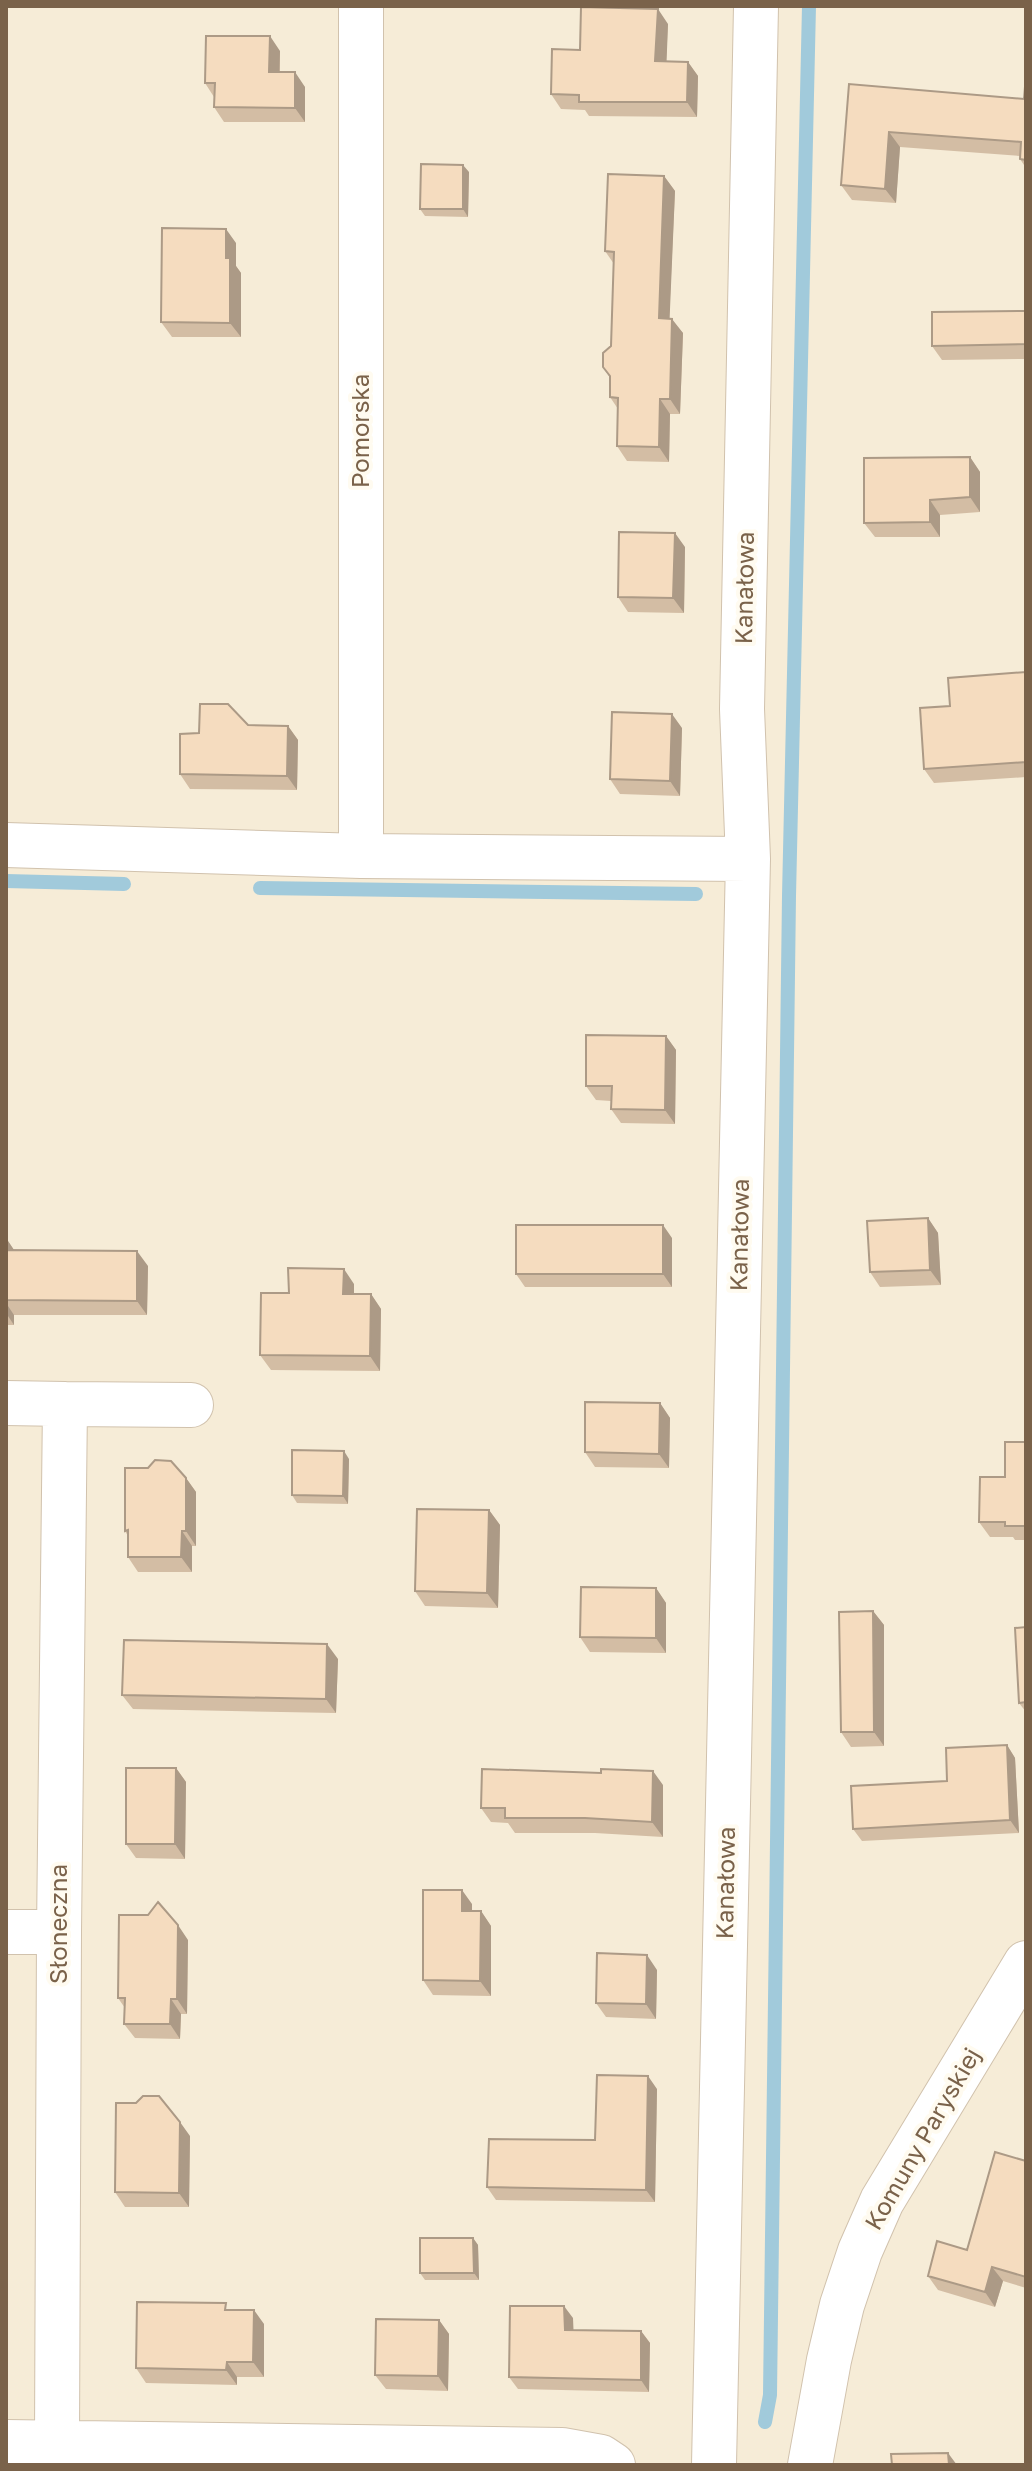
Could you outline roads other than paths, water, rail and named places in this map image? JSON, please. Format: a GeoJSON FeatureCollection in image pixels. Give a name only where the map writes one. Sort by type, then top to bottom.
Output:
{"type":"FeatureCollection","features":[{"type":"Feature","properties":{"kind":"street","name":"Pomorska"},"geometry":{"type":"LineString","coordinates":[[361,6],[361,856]]}},
{"type":"Feature","properties":{"kind":"street","name":"Kanałowa"},"geometry":{"type":"LineString","coordinates":[[714,2465],[748,859],[742,709],[756,6]]}},
{"type":"Feature","properties":{"kind":"street"},"geometry":{"type":"LineString","coordinates":[[6,845],[361,856],[748,859]]}},
{"type":"Feature","properties":{"kind":"street"},"geometry":{"type":"LineString","coordinates":[[6,1403],[191,1405]]}},
{"type":"Feature","properties":{"kind":"street","name":"Słoneczna"},"geometry":{"type":"LineString","coordinates":[[57,2443],[65,1404]]}},
{"type":"Feature","properties":{"kind":"street"},"geometry":{"type":"LineString","coordinates":[[6,1932],[59,1932]]}},
{"type":"Feature","properties":{"kind":"street","name":"Komuny Paryskiej"},"geometry":{"type":"LineString","coordinates":[[810,2465],[829,2360],[842,2305],[860,2251],[882,2201],[1026,1963]]}},
{"type":"Feature","properties":{"kind":"street"},"geometry":{"type":"LineString","coordinates":[[6,2442],[562,2450],[601,2457],[613,2465]]}},
{"type":"Feature","properties":{"kind":"waterway"},"geometry":{"type":"LineString","coordinates":[[765,2422],[770,2395],[789,896],[809,6]]}},
{"type":"Feature","properties":{"kind":"waterway"},"geometry":{"type":"LineString","coordinates":[[6,881],[124,884]]}},
{"type":"Feature","properties":{"kind":"waterway"},"geometry":{"type":"LineString","coordinates":[[260,888],[696,894]]}}]}
